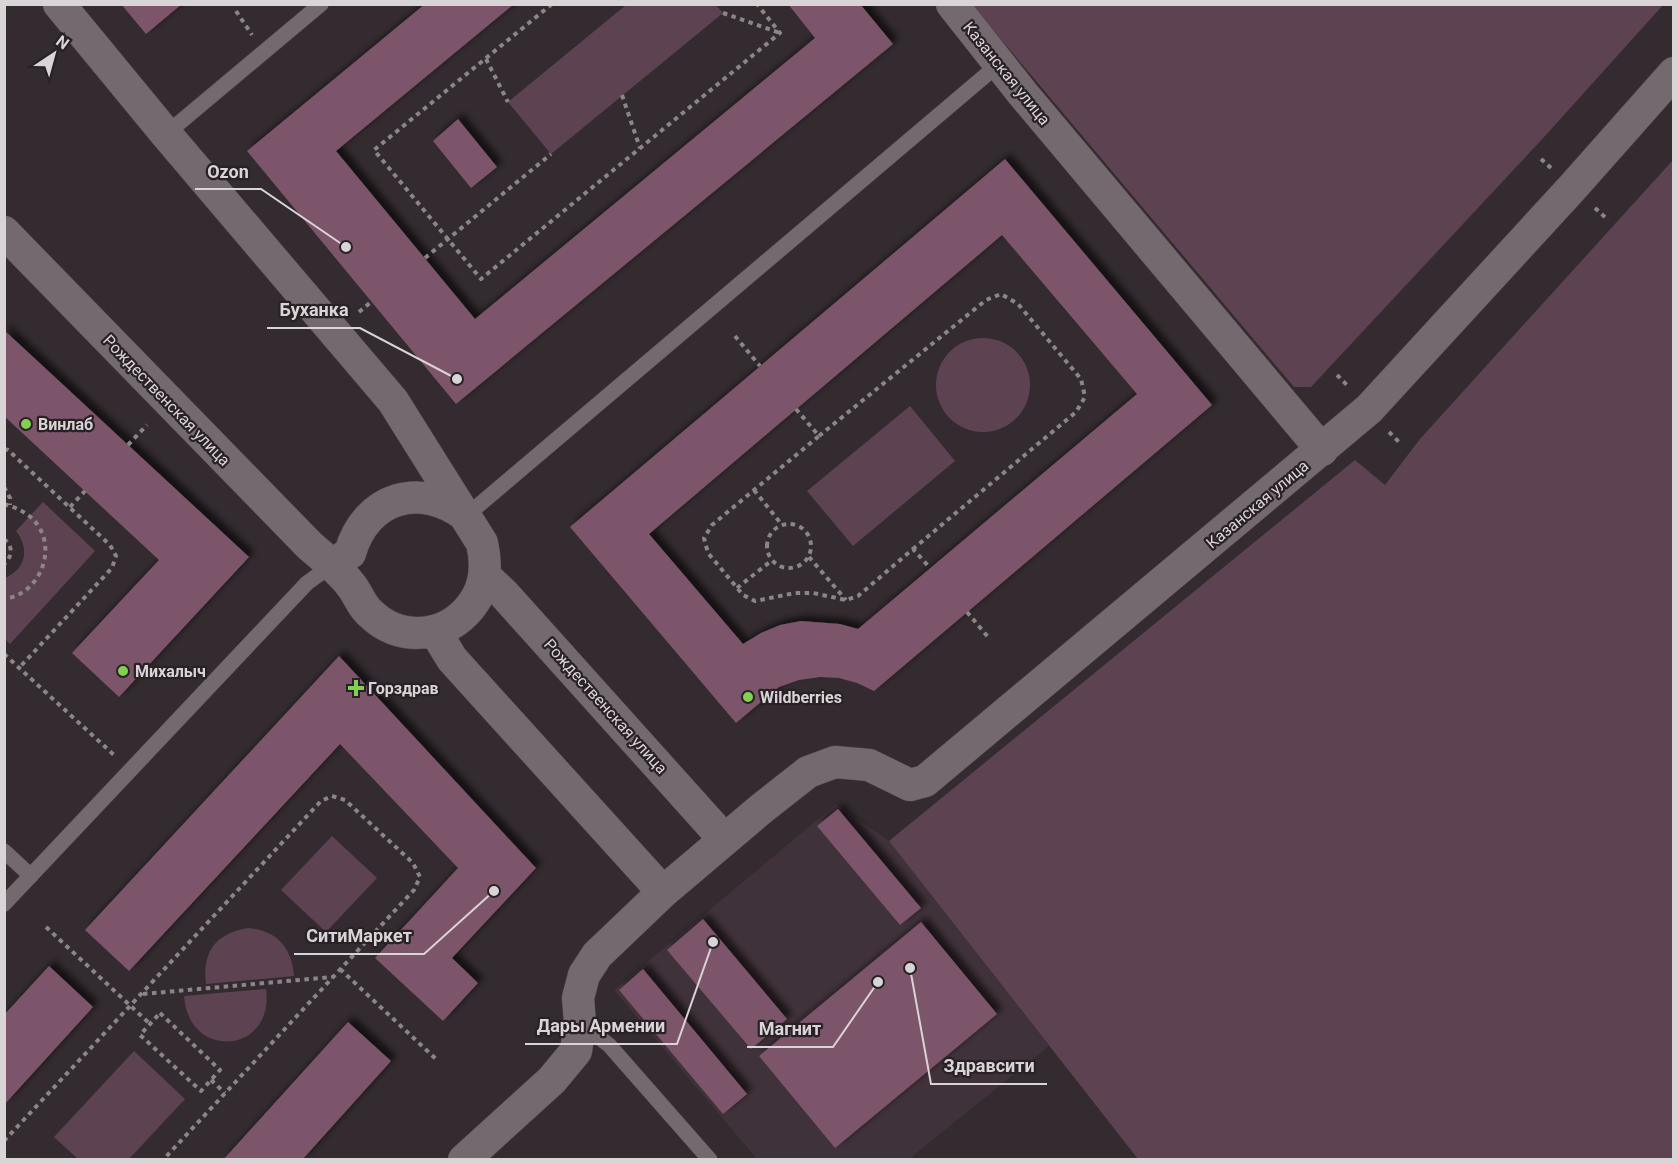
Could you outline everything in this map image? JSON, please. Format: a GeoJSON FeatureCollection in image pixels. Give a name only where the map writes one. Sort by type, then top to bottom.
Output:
{"type":"FeatureCollection","features":[{"type":"Feature","properties":{"kind":"street","name":"Рождественская улица"},"geometry":{"type":"LineString","coordinates":[[4,232],[310,546],[332,565],[352,586],[369,614],[382,624],[414,633],[435,631],[460,618],[472,606],[485,576],[486,559],[482,543],[393,401],[166,135],[59,4]]}},
{"type":"Feature","properties":{"kind":"street","name":"Казанская улица"},"geometry":{"type":"LineString","coordinates":[[464,1160],[552,1080],[576,1051],[580,1023],[578,998],[584,975],[597,956],[663,892],[724,839],[808,772],[835,762],[869,765],[910,785],[925,781],[1322,450],[999,64],[952,4]]}},
{"type":"Feature","properties":{"kind":"street"},"geometry":{"type":"LineString","coordinates":[[1322,450],[1369,409],[1674,73]]}},
{"type":"Feature","properties":{"kind":"street"},"geometry":{"type":"LineString","coordinates":[[332,565],[350,553],[363,523],[375,511],[389,503],[405,498],[421,497],[453,506],[466,516]]}},
{"type":"Feature","properties":{"kind":"street","name":"Рождественская улица"},"geometry":{"type":"LineString","coordinates":[[485,576],[724,839]]}},
{"type":"Feature","properties":{"kind":"street"},"geometry":{"type":"LineString","coordinates":[[435,631],[452,659],[663,892]]}},
{"type":"Feature","properties":{"kind":"lane"},"geometry":{"type":"LineString","coordinates":[[166,135],[321,4]]}},
{"type":"Feature","properties":{"kind":"lane"},"geometry":{"type":"LineString","coordinates":[[466,516],[999,64]]}},
{"type":"Feature","properties":{"kind":"lane"},"geometry":{"type":"LineString","coordinates":[[4,904],[307,583],[332,565]]}},
{"type":"Feature","properties":{"kind":"lane"},"geometry":{"type":"LineString","coordinates":[[4,850],[31,876]]}},
{"type":"Feature","properties":{"kind":"lane"},"geometry":{"type":"LineString","coordinates":[[580,1023],[609,1045],[710,1160]]}},
{"type":"Feature","properties":{"kind":"path"},"geometry":{"type":"LineString","coordinates":[[552,4],[374,150],[480,279],[780,33]]}},
{"type":"Feature","properties":{"kind":"path"},"geometry":{"type":"LineString","coordinates":[[757,4],[780,33]]}},
{"type":"Feature","properties":{"kind":"path"},"geometry":{"type":"LineString","coordinates":[[723,12],[780,33]]}},
{"type":"Feature","properties":{"kind":"path"},"geometry":{"type":"LineString","coordinates":[[486,59],[508,102]]}},
{"type":"Feature","properties":{"kind":"path"},"geometry":{"type":"LineString","coordinates":[[622,95],[640,148]]}},
{"type":"Feature","properties":{"kind":"path"},"geometry":{"type":"LineString","coordinates":[[425,258],[551,154]]}},
{"type":"Feature","properties":{"kind":"path"},"geometry":{"type":"LineString","coordinates":[[1002,294],[1018,304],[1081,379],[1085,397],[1076,412],[858,596],[846,600],[813,593],[795,593],[755,601],[743,596],[708,554],[705,538],[712,525],[754,490],[986,300],[1002,294]]}},
{"type":"Feature","properties":{"kind":"path"},"geometry":{"type":"LineString","coordinates":[[353,316],[371,302]]}},
{"type":"Feature","properties":{"kind":"path"},"geometry":{"type":"LineString","coordinates":[[735,336],[760,366]]}},
{"type":"Feature","properties":{"kind":"path"},"geometry":{"type":"LineString","coordinates":[[796,409],[819,436]]}},
{"type":"Feature","properties":{"kind":"path"},"geometry":{"type":"LineString","coordinates":[[128,445],[147,425]]}},
{"type":"Feature","properties":{"kind":"path"},"geometry":{"type":"LineString","coordinates":[[4,449],[8,450],[110,545],[116,556],[112,568],[19,668]]}},
{"type":"Feature","properties":{"kind":"path"},"geometry":{"type":"LineString","coordinates":[[4,487],[10,498],[10,505]]}},
{"type":"Feature","properties":{"kind":"path"},"geometry":{"type":"LineString","coordinates":[[754,490],[782,525]]}},
{"type":"Feature","properties":{"kind":"path"},"geometry":{"type":"LineString","coordinates":[[70,507],[85,491]]}},
{"type":"Feature","properties":{"kind":"path"},"geometry":{"type":"LineString","coordinates":[[4,504],[30,516],[39,527],[44,541],[45,555],[42,569],[35,582],[23,592],[4,598]]}},
{"type":"Feature","properties":{"kind":"path"},"geometry":{"type":"LineString","coordinates":[[791,523],[799,526],[806,531],[811,540],[812,549],[809,557],[803,564],[792,569],[781,567],[771,561],[766,550],[767,539],[774,529],[782,525],[791,523]]}},
{"type":"Feature","properties":{"kind":"path"},"geometry":{"type":"LineString","coordinates":[[4,539],[9,544],[11,552],[9,560],[4,564]]}},
{"type":"Feature","properties":{"kind":"path"},"geometry":{"type":"LineString","coordinates":[[914,549],[930,568]]}},
{"type":"Feature","properties":{"kind":"path"},"geometry":{"type":"LineString","coordinates":[[809,557],[846,600]]}},
{"type":"Feature","properties":{"kind":"path"},"geometry":{"type":"LineString","coordinates":[[737,588],[771,561]]}},
{"type":"Feature","properties":{"kind":"path"},"geometry":{"type":"LineString","coordinates":[[967,612],[988,638]]}},
{"type":"Feature","properties":{"kind":"path"},"geometry":{"type":"LineString","coordinates":[[4,654],[130,770]]}},
{"type":"Feature","properties":{"kind":"path"},"geometry":{"type":"LineString","coordinates":[[4,1141],[321,801],[332,796],[345,800],[413,863],[420,877],[414,890],[163,1160]]}},
{"type":"Feature","properties":{"kind":"path"},"geometry":{"type":"LineString","coordinates":[[46,927],[150,1024]]}},
{"type":"Feature","properties":{"kind":"path"},"geometry":{"type":"LineString","coordinates":[[340,969],[436,1059]]}},
{"type":"Feature","properties":{"kind":"path"},"geometry":{"type":"LineString","coordinates":[[142,994],[333,977]]}},
{"type":"Feature","properties":{"kind":"path"},"geometry":{"type":"LineString","coordinates":[[160,1013],[220,1070],[201,1091],[140,1035],[150,1024],[160,1013]]}},
{"type":"Feature","properties":{"kind":"path"},"geometry":{"type":"LineString","coordinates":[[211,1080],[225,1093]]}},
{"type":"Feature","properties":{"kind":"shaded area"},"geometry":{"type":"Polygon","coordinates":[[[626,5],[716,5],[723,13],[551,154],[508,102],[626,5]]]}},
{"type":"Feature","properties":{"kind":"shaded area"},"geometry":{"type":"Polygon","coordinates":[[[972,5],[1663,5],[1545,136],[1311,387],[1294,387],[972,5]]]}},
{"type":"Feature","properties":{"kind":"shaded area"},"geometry":{"type":"Polygon","coordinates":[[[1673,160],[1673,1159],[1138,1159],[889,841],[1355,460],[1385,485],[1420,439],[1673,160]]]}},
{"type":"Feature","properties":{"kind":"shaded area"},"geometry":{"type":"Polygon","coordinates":[[[983,338],[1001,342],[1016,352],[1026,367],[1030,385],[1026,403],[1016,418],[1001,428],[983,432],[965,428],[950,418],[940,403],[936,385],[940,367],[950,352],[965,342],[983,338]]]}},
{"type":"Feature","properties":{"kind":"shaded area"},"geometry":{"type":"Polygon","coordinates":[[[910,406],[955,461],[853,546],[807,491],[910,406]]]}},
{"type":"Feature","properties":{"kind":"shaded area"},"geometry":{"type":"Polygon","coordinates":[[[43,502],[95,551],[10,644],[5,639],[5,578],[18,569],[24,558],[23,545],[16,531],[43,502]]]}},
{"type":"Feature","properties":{"kind":"shaded area"},"geometry":{"type":"Polygon","coordinates":[[[836,804],[889,841],[1049,1046],[909,1159],[757,1159],[614,990],[836,804]]]}},
{"type":"Feature","properties":{"kind":"shaded area"},"geometry":{"type":"Polygon","coordinates":[[[332,836],[377,878],[326,932],[281,890],[332,836]]]}},
{"type":"Feature","properties":{"kind":"shaded area"},"geometry":{"type":"Polygon","coordinates":[[[248,928],[267,932],[281,942],[290,957],[294,976],[206,984],[206,962],[214,946],[227,934],[248,928]]]}},
{"type":"Feature","properties":{"kind":"shaded area"},"geometry":{"type":"Polygon","coordinates":[[[266,989],[265,1010],[258,1026],[245,1037],[230,1041],[215,1040],[200,1032],[189,1017],[184,996],[266,989]]]}},
{"type":"Feature","properties":{"kind":"shaded area"},"geometry":{"type":"Polygon","coordinates":[[[134,1051],[185,1099],[129,1159],[78,1159],[54,1137],[134,1051]]]}},
{"type":"Feature","properties":{"kind":"building"},"geometry":{"type":"Polygon","coordinates":[[[121,4],[182,4],[146,34],[121,4]]]}},
{"type":"Feature","properties":{"kind":"building"},"geometry":{"type":"Polygon","coordinates":[[[425,4],[514,4],[336,151],[475,319],[815,38],[788,4],[860,4],[893,44],[456,404],[247,151],[425,4]]]}},
{"type":"Feature","properties":{"kind":"building"},"geometry":{"type":"Polygon","coordinates":[[[458,119],[497,167],[471,188],[433,141],[458,119]]]}},
{"type":"Feature","properties":{"kind":"building"},"geometry":{"type":"Polygon","coordinates":[[[1005,159],[1212,405],[874,691],[839,678],[820,677],[799,680],[779,687],[736,723],[570,527],[1005,159]],[[1002,235],[649,534],[743,644],[780,625],[801,621],[840,624],[858,629],[1137,394],[1002,235]]]}},
{"type":"Feature","properties":{"kind":"building"},"geometry":{"type":"Polygon","coordinates":[[[4,330],[249,557],[119,697],[72,653],[159,560],[4,416],[4,330]]]}},
{"type":"Feature","properties":{"kind":"building"},"geometry":{"type":"Polygon","coordinates":[[[339,656],[536,868],[452,958],[478,983],[443,1021],[375,958],[458,868],[340,744],[129,971],[85,930],[339,656]]]}},
{"type":"Feature","properties":{"kind":"building"},"geometry":{"type":"Polygon","coordinates":[[[838,809],[921,908],[900,925],[817,826],[838,809]]]}},
{"type":"Feature","properties":{"kind":"building"},"geometry":{"type":"Polygon","coordinates":[[[703,919],[787,1019],[751,1049],[667,950],[703,919]]]}},
{"type":"Feature","properties":{"kind":"building"},"geometry":{"type":"Polygon","coordinates":[[[921,922],[997,1014],[835,1148],[759,1056],[921,922]]]}},
{"type":"Feature","properties":{"kind":"building"},"geometry":{"type":"Polygon","coordinates":[[[49,966],[93,1007],[4,1105],[4,1015],[49,966]]]}},
{"type":"Feature","properties":{"kind":"building"},"geometry":{"type":"Polygon","coordinates":[[[643,969],[747,1094],[723,1114],[619,990],[643,969]]]}},
{"type":"Feature","properties":{"kind":"building"},"geometry":{"type":"Polygon","coordinates":[[[348,1022],[391,1061],[302,1160],[223,1160],[348,1022]]]}},
{"type":"Feature","properties":{"kind":"place","name":"Ozon"},"geometry":{"type":"Point","coordinates":[346,247]}},
{"type":"Feature","properties":{"kind":"place","name":"Буханка"},"geometry":{"type":"Point","coordinates":[457,379]}},
{"type":"Feature","properties":{"kind":"place","name":"Винлаб"},"geometry":{"type":"Point","coordinates":[26,424]}},
{"type":"Feature","properties":{"kind":"place","name":"Михалыч"},"geometry":{"type":"Point","coordinates":[123,671]}},
{"type":"Feature","properties":{"kind":"place","name":"Горздрав"},"geometry":{"type":"Point","coordinates":[356,688]}},
{"type":"Feature","properties":{"kind":"place","name":"Wildberries"},"geometry":{"type":"Point","coordinates":[748,697]}},
{"type":"Feature","properties":{"kind":"place","name":"СитиМаркет"},"geometry":{"type":"Point","coordinates":[494,891]}},
{"type":"Feature","properties":{"kind":"place","name":"Дары Армении"},"geometry":{"type":"Point","coordinates":[713,942]}},
{"type":"Feature","properties":{"kind":"place","name":"Здравсити"},"geometry":{"type":"Point","coordinates":[910,968]}},
{"type":"Feature","properties":{"kind":"place","name":"Магнит"},"geometry":{"type":"Point","coordinates":[878,982]}}]}
